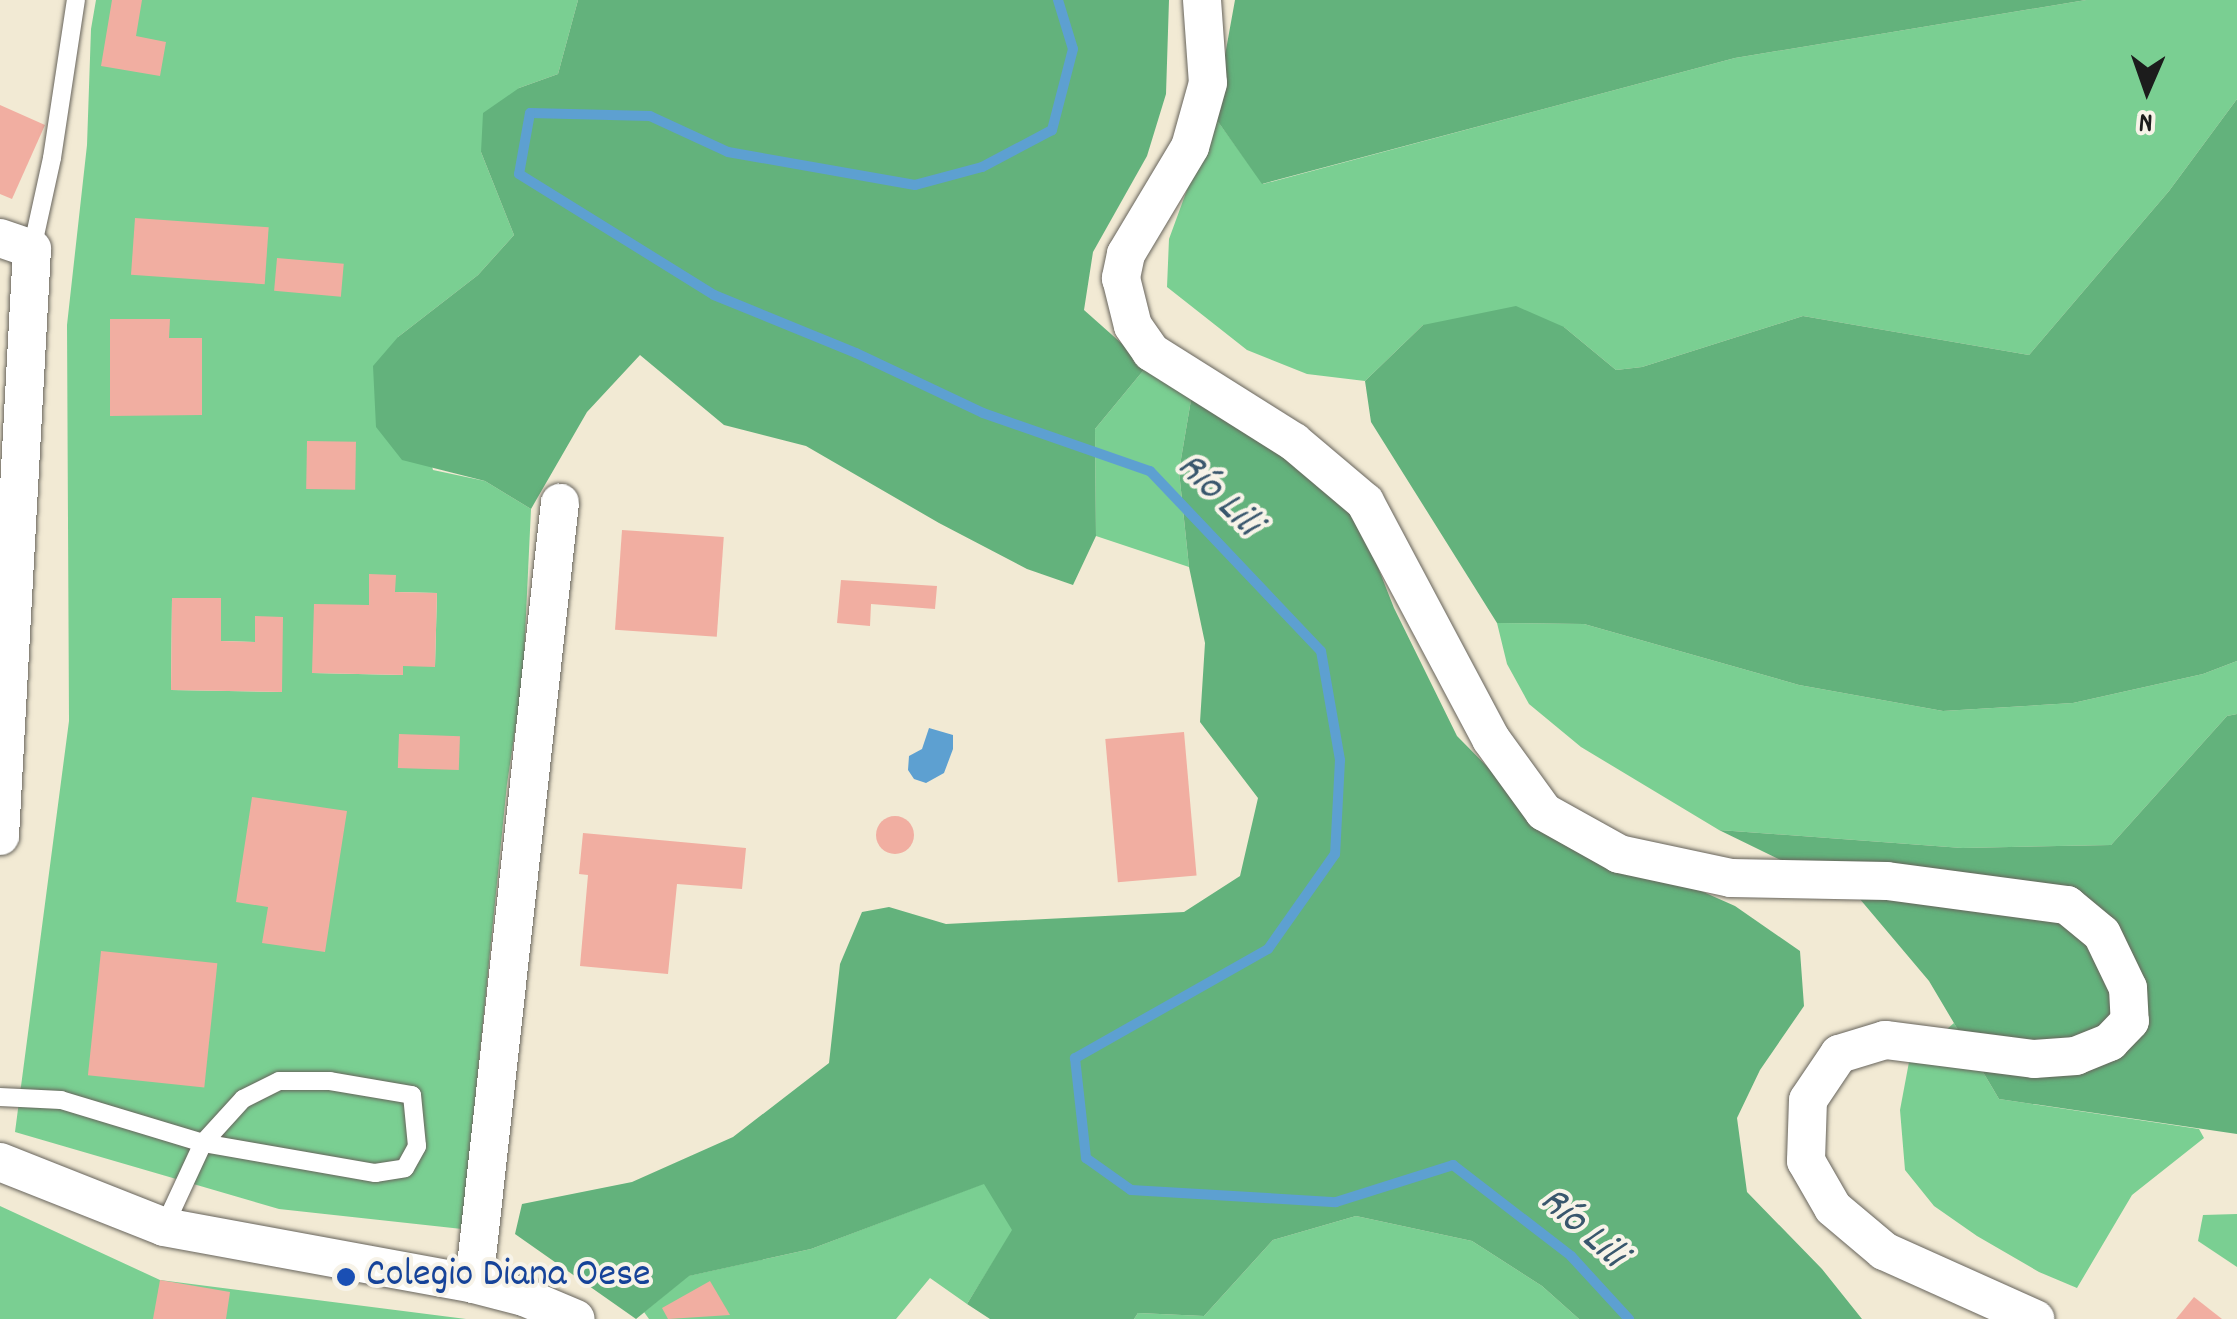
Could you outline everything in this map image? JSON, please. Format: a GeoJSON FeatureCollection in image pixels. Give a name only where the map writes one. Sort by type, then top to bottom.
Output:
{"type":"FeatureCollection","features":[{"type":"Feature","properties":{"kind":"street"},"geometry":{"type":"LineString","coordinates":[[1202,0],[1208,83],[1190,147],[1126,254],[1121,278],[1133,326],[1151,352],[1294,442],[1364,502],[1491,739],[1544,812],[1619,854],[1730,878],[1887,881],[2067,904],[2102,934],[2128,988],[2130,1021],[2110,1042],[2076,1056],[2034,1059],[1885,1040],[1839,1054],[1808,1100],[1806,1161],[1833,1208],[1884,1251],[2035,1319]]}},
{"type":"Feature","properties":{"kind":"street"},"geometry":{"type":"LineString","coordinates":[[0,836],[16,244]]}},
{"type":"Feature","properties":{"kind":"street"},"geometry":{"type":"LineString","coordinates":[[474,1284],[560,503]]}},
{"type":"Feature","properties":{"kind":"street"},"geometry":{"type":"LineString","coordinates":[[0,1162],[164,1227],[474,1284],[524,1297],[576,1319]]}},
{"type":"Feature","properties":{"kind":"lane"},"geometry":{"type":"LineString","coordinates":[[16,244],[52,158],[76,0]]}},
{"type":"Feature","properties":{"kind":"lane"},"geometry":{"type":"LineString","coordinates":[[0,1096],[61,1100],[203,1143],[375,1173],[405,1168],[417,1146],[418,1125],[412,1096],[330,1081],[279,1082],[243,1099],[203,1143],[164,1227]]}},
{"type":"Feature","properties":{"kind":"green space"},"geometry":{"type":"Polygon","coordinates":[[[96,0],[578,0],[558,74],[519,88],[481,152],[514,235],[478,275],[398,337],[433,470],[485,481],[531,509],[523,678],[507,784],[462,1229],[279,1209],[15,1132],[69,721],[67,325],[87,145],[91,29],[96,0]],[[369,575],[369,605],[313,673],[402,675],[403,666],[435,666],[437,593],[395,592],[395,575],[369,575]],[[172,598],[171,690],[281,692],[255,616],[255,642],[221,641],[220,598],[172,598]]]}},
{"type":"Feature","properties":{"kind":"green space"},"geometry":{"type":"Polygon","coordinates":[[[578,0],[1169,0],[1166,94],[1147,156],[1093,252],[1084,310],[1147,366],[1095,429],[1096,536],[1073,585],[1027,569],[806,446],[724,425],[640,355],[587,412],[531,509],[485,481],[402,460],[376,427],[373,366],[398,337],[478,275],[514,235],[481,152],[483,113],[519,88],[558,74],[578,0]]]}},
{"type":"Feature","properties":{"kind":"green space"},"geometry":{"type":"Polygon","coordinates":[[[1235,0],[2086,0],[1735,58],[1262,184],[1214,116],[1235,0]]]}},
{"type":"Feature","properties":{"kind":"green space"},"geometry":{"type":"Polygon","coordinates":[[[2086,0],[2237,0],[2237,99],[2169,191],[2029,355],[1803,316],[1642,367],[1616,370],[1564,327],[1423,325],[1365,381],[1307,374],[1247,350],[1167,287],[1169,239],[1214,116],[1263,184],[1735,58],[2086,0]]]}},
{"type":"Feature","properties":{"kind":"green space"},"geometry":{"type":"Polygon","coordinates":[[[2237,99],[2237,661],[2203,674],[2073,703],[1943,711],[1799,685],[1584,624],[1497,623],[1371,422],[1365,381],[1423,325],[1516,306],[1564,327],[1616,370],[1642,367],[1803,316],[2029,355],[2169,191],[2237,99]]]}},
{"type":"Feature","properties":{"kind":"green space"},"geometry":{"type":"Polygon","coordinates":[[[1147,366],[1192,394],[1179,471],[1189,567],[1096,536],[1095,429],[1147,366]]]}},
{"type":"Feature","properties":{"kind":"green space"},"geometry":{"type":"Polygon","coordinates":[[[1192,394],[1301,456],[1357,514],[1394,608],[1457,736],[1539,819],[1735,906],[1800,951],[1804,1006],[1760,1070],[1737,1118],[1747,1192],[1822,1269],[1862,1319],[1579,1319],[1542,1286],[1472,1241],[1356,1216],[1273,1240],[1204,1316],[1138,1313],[1134,1319],[990,1319],[967,1304],[1012,1230],[984,1184],[811,1249],[689,1276],[636,1319],[515,1234],[522,1204],[632,1182],[733,1137],[829,1063],[840,964],[862,912],[889,907],[946,924],[1184,912],[1240,876],[1258,798],[1200,722],[1205,643],[1189,567],[1179,471],[1192,394]]]}},
{"type":"Feature","properties":{"kind":"green space"},"geometry":{"type":"Polygon","coordinates":[[[1497,623],[1584,624],[1799,685],[1943,711],[2073,703],[2203,674],[2237,661],[2237,714],[2227,716],[2111,845],[1962,848],[1719,830],[1581,747],[1529,704],[1507,664],[1497,623]]]}},
{"type":"Feature","properties":{"kind":"green space"},"geometry":{"type":"Polygon","coordinates":[[[2237,714],[2237,1134],[1999,1099],[1929,981],[1859,898],[1719,830],[1962,848],[2111,845],[2227,716],[2237,714]]]}},
{"type":"Feature","properties":{"kind":"green space"},"geometry":{"type":"Polygon","coordinates":[[[1954,1023],[1999,1099],[2199,1129],[2204,1138],[2132,1195],[2077,1288],[2039,1272],[1977,1236],[1934,1206],[1905,1170],[1900,1110],[1909,1062],[1954,1023]]]}},
{"type":"Feature","properties":{"kind":"green space"},"geometry":{"type":"Polygon","coordinates":[[[985,1183],[1013,1230],[967,1304],[930,1278],[896,1319],[649,1319],[644,1312],[688,1276],[811,1249],[985,1183]]]}},
{"type":"Feature","properties":{"kind":"green space"},"geometry":{"type":"Polygon","coordinates":[[[0,1206],[160,1280],[466,1319],[0,1319],[0,1206]]]}},
{"type":"Feature","properties":{"kind":"green space"},"geometry":{"type":"Polygon","coordinates":[[[2237,1214],[2237,1267],[2198,1241],[2203,1215],[2237,1214]]]}},
{"type":"Feature","properties":{"kind":"green space"},"geometry":{"type":"Polygon","coordinates":[[[1356,1216],[1472,1241],[1542,1286],[1579,1319],[1134,1319],[1138,1313],[1204,1316],[1273,1240],[1356,1216]]]}},
{"type":"Feature","properties":{"kind":"water"},"geometry":{"type":"Polygon","coordinates":[[[929,728],[953,735],[953,749],[944,773],[926,783],[914,779],[908,770],[909,756],[922,749],[929,728]]]}},
{"type":"Feature","properties":{"kind":"building"},"geometry":{"type":"Polygon","coordinates":[[[112,0],[142,0],[136,36],[166,42],[160,76],[101,66],[112,0]]]}},
{"type":"Feature","properties":{"kind":"building"},"geometry":{"type":"Polygon","coordinates":[[[0,105],[45,125],[12,199],[0,194],[0,105]]]}},
{"type":"Feature","properties":{"kind":"building"},"geometry":{"type":"Polygon","coordinates":[[[135,218],[269,227],[265,284],[131,275],[135,218]]]}},
{"type":"Feature","properties":{"kind":"building"},"geometry":{"type":"Polygon","coordinates":[[[277,258],[344,264],[341,297],[274,291],[277,258]]]}},
{"type":"Feature","properties":{"kind":"building"},"geometry":{"type":"Polygon","coordinates":[[[110,319],[170,319],[169,338],[202,338],[202,415],[110,416],[110,319]]]}},
{"type":"Feature","properties":{"kind":"building"},"geometry":{"type":"Polygon","coordinates":[[[307,441],[356,442],[355,490],[306,489],[307,441]]]}},
{"type":"Feature","properties":{"kind":"building"},"geometry":{"type":"Polygon","coordinates":[[[622,530],[724,537],[717,637],[615,630],[622,530]]]}},
{"type":"Feature","properties":{"kind":"building"},"geometry":{"type":"Polygon","coordinates":[[[369,574],[396,575],[395,592],[437,593],[435,667],[403,666],[403,675],[312,673],[314,604],[369,605],[369,574]]]}},
{"type":"Feature","properties":{"kind":"building"},"geometry":{"type":"Polygon","coordinates":[[[841,580],[937,586],[935,609],[871,604],[870,626],[837,623],[841,580]]]}},
{"type":"Feature","properties":{"kind":"building"},"geometry":{"type":"Polygon","coordinates":[[[172,598],[221,598],[221,641],[255,642],[255,616],[283,617],[282,692],[171,690],[172,598]]]}},
{"type":"Feature","properties":{"kind":"building"},"geometry":{"type":"Polygon","coordinates":[[[1184,732],[1197,875],[1118,882],[1105,739],[1184,732]]]}},
{"type":"Feature","properties":{"kind":"building"},"geometry":{"type":"Polygon","coordinates":[[[399,734],[460,736],[459,770],[398,768],[399,734]]]}},
{"type":"Feature","properties":{"kind":"building"},"geometry":{"type":"Polygon","coordinates":[[[252,797],[347,811],[325,952],[262,943],[268,907],[236,902],[252,797]]]}},
{"type":"Feature","properties":{"kind":"building"},"geometry":{"type":"Polygon","coordinates":[[[895,816],[909,821],[914,835],[909,849],[895,854],[881,849],[876,835],[881,821],[895,816]]]}},
{"type":"Feature","properties":{"kind":"building"},"geometry":{"type":"Polygon","coordinates":[[[583,833],[746,848],[742,889],[677,884],[668,974],[580,966],[588,875],[579,874],[583,833]]]}},
{"type":"Feature","properties":{"kind":"building"},"geometry":{"type":"Polygon","coordinates":[[[101,951],[217,963],[204,1088],[88,1075],[101,951]]]}},
{"type":"Feature","properties":{"kind":"building"},"geometry":{"type":"Polygon","coordinates":[[[160,1280],[230,1292],[226,1319],[153,1319],[160,1280]]]}},
{"type":"Feature","properties":{"kind":"building"},"geometry":{"type":"Polygon","coordinates":[[[710,1281],[730,1315],[668,1319],[662,1308],[710,1281]]]}},
{"type":"Feature","properties":{"kind":"building"},"geometry":{"type":"Polygon","coordinates":[[[2194,1297],[2222,1319],[2176,1319],[2194,1297]]]}},
{"type":"Feature","properties":{"kind":"waterway","name":"Río Lili"},"geometry":{"type":"LineString","coordinates":[[1058,0],[1073,49],[1052,130],[982,167],[915,185],[728,152],[650,116],[530,113],[519,174],[714,295],[856,353],[983,413],[1150,471],[1321,651],[1340,760],[1335,854],[1268,949],[1075,1058],[1086,1158],[1131,1190],[1336,1202],[1453,1165],[1571,1256],[1629,1319]]}},
{"type":"Feature","properties":{"kind":"place","name":"Colegio Diana Oese"},"geometry":{"type":"Point","coordinates":[346,1277]}}]}
